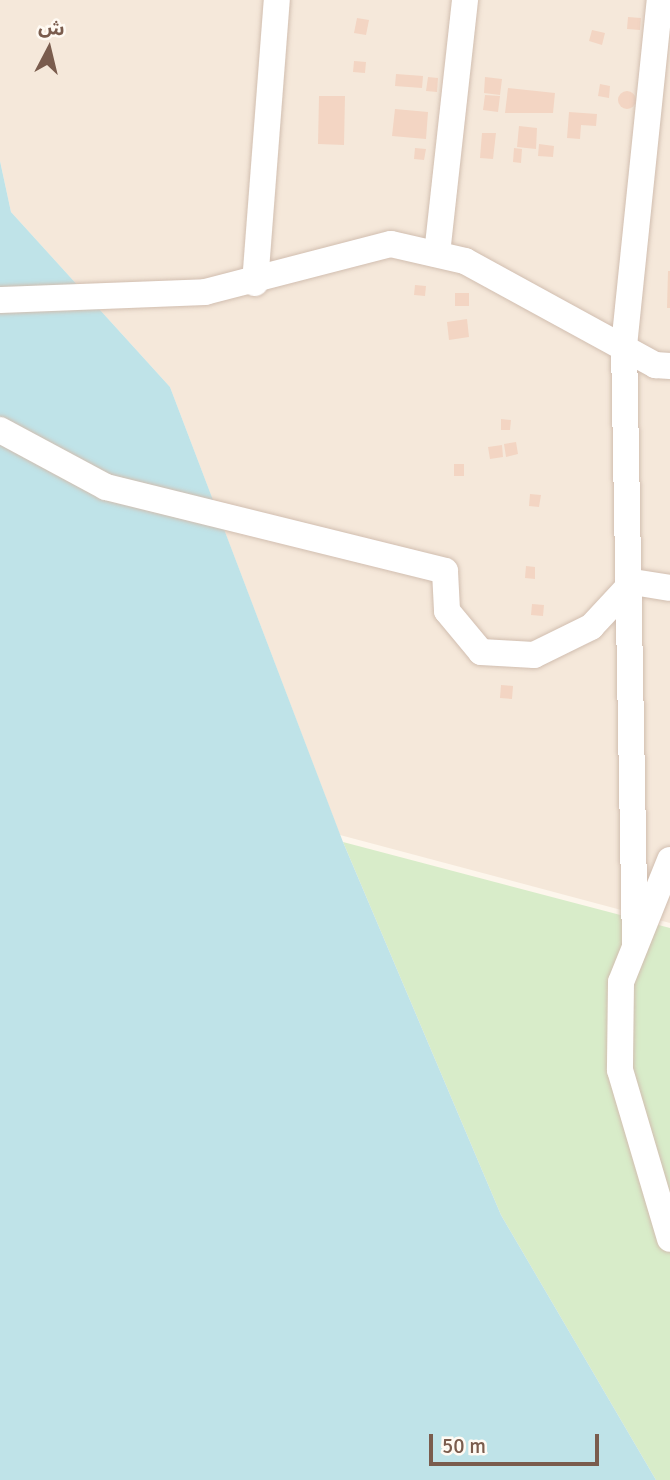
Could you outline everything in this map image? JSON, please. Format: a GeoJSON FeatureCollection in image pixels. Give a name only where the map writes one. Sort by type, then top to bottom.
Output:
{"type":"FeatureCollection","features":[{"type":"Feature","properties":{"kind":"street"},"geometry":{"type":"LineString","coordinates":[[255,283],[277,0]]}},
{"type":"Feature","properties":{"kind":"street"},"geometry":{"type":"LineString","coordinates":[[437,254],[465,0]]}},
{"type":"Feature","properties":{"kind":"street"},"geometry":{"type":"LineString","coordinates":[[635,945],[633,582],[624,346],[660,0]]}},
{"type":"Feature","properties":{"kind":"street"},"geometry":{"type":"LineString","coordinates":[[0,300],[98,300],[255,283],[391,244],[465,261],[624,346],[670,366]]}},
{"type":"Feature","properties":{"kind":"street"},"geometry":{"type":"LineString","coordinates":[[0,430],[106,487],[445,571],[447,611],[481,652],[534,655],[591,627],[633,582]]}},
{"type":"Feature","properties":{"kind":"street"},"geometry":{"type":"LineString","coordinates":[[633,582],[670,588]]}},
{"type":"Feature","properties":{"kind":"street"},"geometry":{"type":"LineString","coordinates":[[670,860],[621,982],[620,1070],[670,1239]]}},
{"type":"Feature","properties":{"kind":"shaded area"},"geometry":{"type":"Polygon","coordinates":[[[0,0],[670,0],[670,923],[340,835],[170,387],[11,212],[0,161],[0,0]]]}},
{"type":"Feature","properties":{"kind":"green space"},"geometry":{"type":"Polygon","coordinates":[[[343,842],[670,928],[670,1480],[656,1480],[501,1215],[343,842]]]}},
{"type":"Feature","properties":{"kind":"water"},"geometry":{"type":"Polygon","coordinates":[[[0,161],[11,212],[170,387],[343,842],[501,1215],[656,1480],[0,1480],[0,161]]]}},
{"type":"Feature","properties":{"kind":"building"},"geometry":{"type":"Polygon","coordinates":[[[628,17],[641,18],[640,30],[627,29],[628,17]]]}},
{"type":"Feature","properties":{"kind":"building"},"geometry":{"type":"Polygon","coordinates":[[[357,18],[369,20],[366,35],[354,33],[357,18]]]}},
{"type":"Feature","properties":{"kind":"building"},"geometry":{"type":"Polygon","coordinates":[[[592,30],[605,33],[602,45],[589,41],[592,30]]]}},
{"type":"Feature","properties":{"kind":"building"},"geometry":{"type":"Polygon","coordinates":[[[354,61],[366,62],[365,73],[353,72],[354,61]]]}},
{"type":"Feature","properties":{"kind":"building"},"geometry":{"type":"Polygon","coordinates":[[[396,74],[423,76],[422,88],[395,86],[396,74]]]}},
{"type":"Feature","properties":{"kind":"building"},"geometry":{"type":"Polygon","coordinates":[[[428,77],[438,78],[437,92],[426,91],[428,77]]]}},
{"type":"Feature","properties":{"kind":"building"},"geometry":{"type":"Polygon","coordinates":[[[485,77],[502,79],[500,95],[484,93],[485,77]]]}},
{"type":"Feature","properties":{"kind":"building"},"geometry":{"type":"Polygon","coordinates":[[[600,84],[610,86],[609,98],[598,96],[600,84]]]}},
{"type":"Feature","properties":{"kind":"building"},"geometry":{"type":"Polygon","coordinates":[[[508,88],[555,93],[553,113],[505,113],[508,88]]]}},
{"type":"Feature","properties":{"kind":"building"},"geometry":{"type":"Polygon","coordinates":[[[623,91],[631,91],[636,100],[634,107],[623,109],[618,104],[618,96],[623,91]]]}},
{"type":"Feature","properties":{"kind":"building"},"geometry":{"type":"Polygon","coordinates":[[[485,95],[500,96],[498,112],[483,110],[485,95]]]}},
{"type":"Feature","properties":{"kind":"building"},"geometry":{"type":"Polygon","coordinates":[[[319,96],[345,96],[344,145],[318,144],[319,96]]]}},
{"type":"Feature","properties":{"kind":"building"},"geometry":{"type":"Polygon","coordinates":[[[395,109],[428,112],[426,139],[392,136],[395,109]]]}},
{"type":"Feature","properties":{"kind":"building"},"geometry":{"type":"Polygon","coordinates":[[[569,112],[597,114],[596,126],[581,125],[580,139],[567,138],[569,112]]]}},
{"type":"Feature","properties":{"kind":"building"},"geometry":{"type":"Polygon","coordinates":[[[519,126],[537,128],[536,149],[517,147],[519,126]]]}},
{"type":"Feature","properties":{"kind":"building"},"geometry":{"type":"Polygon","coordinates":[[[482,133],[496,133],[493,159],[480,158],[482,133]]]}},
{"type":"Feature","properties":{"kind":"building"},"geometry":{"type":"Polygon","coordinates":[[[539,144],[554,146],[553,157],[538,156],[539,144]]]}},
{"type":"Feature","properties":{"kind":"building"},"geometry":{"type":"Polygon","coordinates":[[[415,148],[426,149],[424,160],[414,159],[415,148]]]}},
{"type":"Feature","properties":{"kind":"building"},"geometry":{"type":"Polygon","coordinates":[[[514,148],[522,149],[521,163],[513,162],[514,148]]]}},
{"type":"Feature","properties":{"kind":"building"},"geometry":{"type":"Polygon","coordinates":[[[670,271],[670,308],[667,308],[670,271]]]}},
{"type":"Feature","properties":{"kind":"building"},"geometry":{"type":"Polygon","coordinates":[[[415,285],[426,286],[425,296],[414,295],[415,285]]]}},
{"type":"Feature","properties":{"kind":"building"},"geometry":{"type":"Polygon","coordinates":[[[455,293],[469,293],[469,306],[455,306],[455,293]]]}},
{"type":"Feature","properties":{"kind":"building"},"geometry":{"type":"Polygon","coordinates":[[[467,319],[469,337],[449,340],[447,322],[467,319]]]}},
{"type":"Feature","properties":{"kind":"building"},"geometry":{"type":"Polygon","coordinates":[[[501,419],[511,420],[510,430],[501,430],[501,419]]]}},
{"type":"Feature","properties":{"kind":"building"},"geometry":{"type":"Polygon","coordinates":[[[516,442],[518,454],[506,457],[504,444],[516,442]]]}},
{"type":"Feature","properties":{"kind":"building"},"geometry":{"type":"Polygon","coordinates":[[[502,445],[503,457],[490,459],[488,447],[502,445]]]}},
{"type":"Feature","properties":{"kind":"building"},"geometry":{"type":"Polygon","coordinates":[[[454,464],[464,464],[464,476],[454,476],[454,464]]]}},
{"type":"Feature","properties":{"kind":"building"},"geometry":{"type":"Polygon","coordinates":[[[530,494],[541,495],[539,507],[529,506],[530,494]]]}},
{"type":"Feature","properties":{"kind":"building"},"geometry":{"type":"Polygon","coordinates":[[[526,566],[535,567],[535,579],[525,578],[526,566]]]}},
{"type":"Feature","properties":{"kind":"building"},"geometry":{"type":"Polygon","coordinates":[[[532,604],[544,605],[543,616],[531,615],[532,604]]]}},
{"type":"Feature","properties":{"kind":"building"},"geometry":{"type":"Polygon","coordinates":[[[501,685],[513,686],[512,699],[500,698],[501,685]]]}}]}
